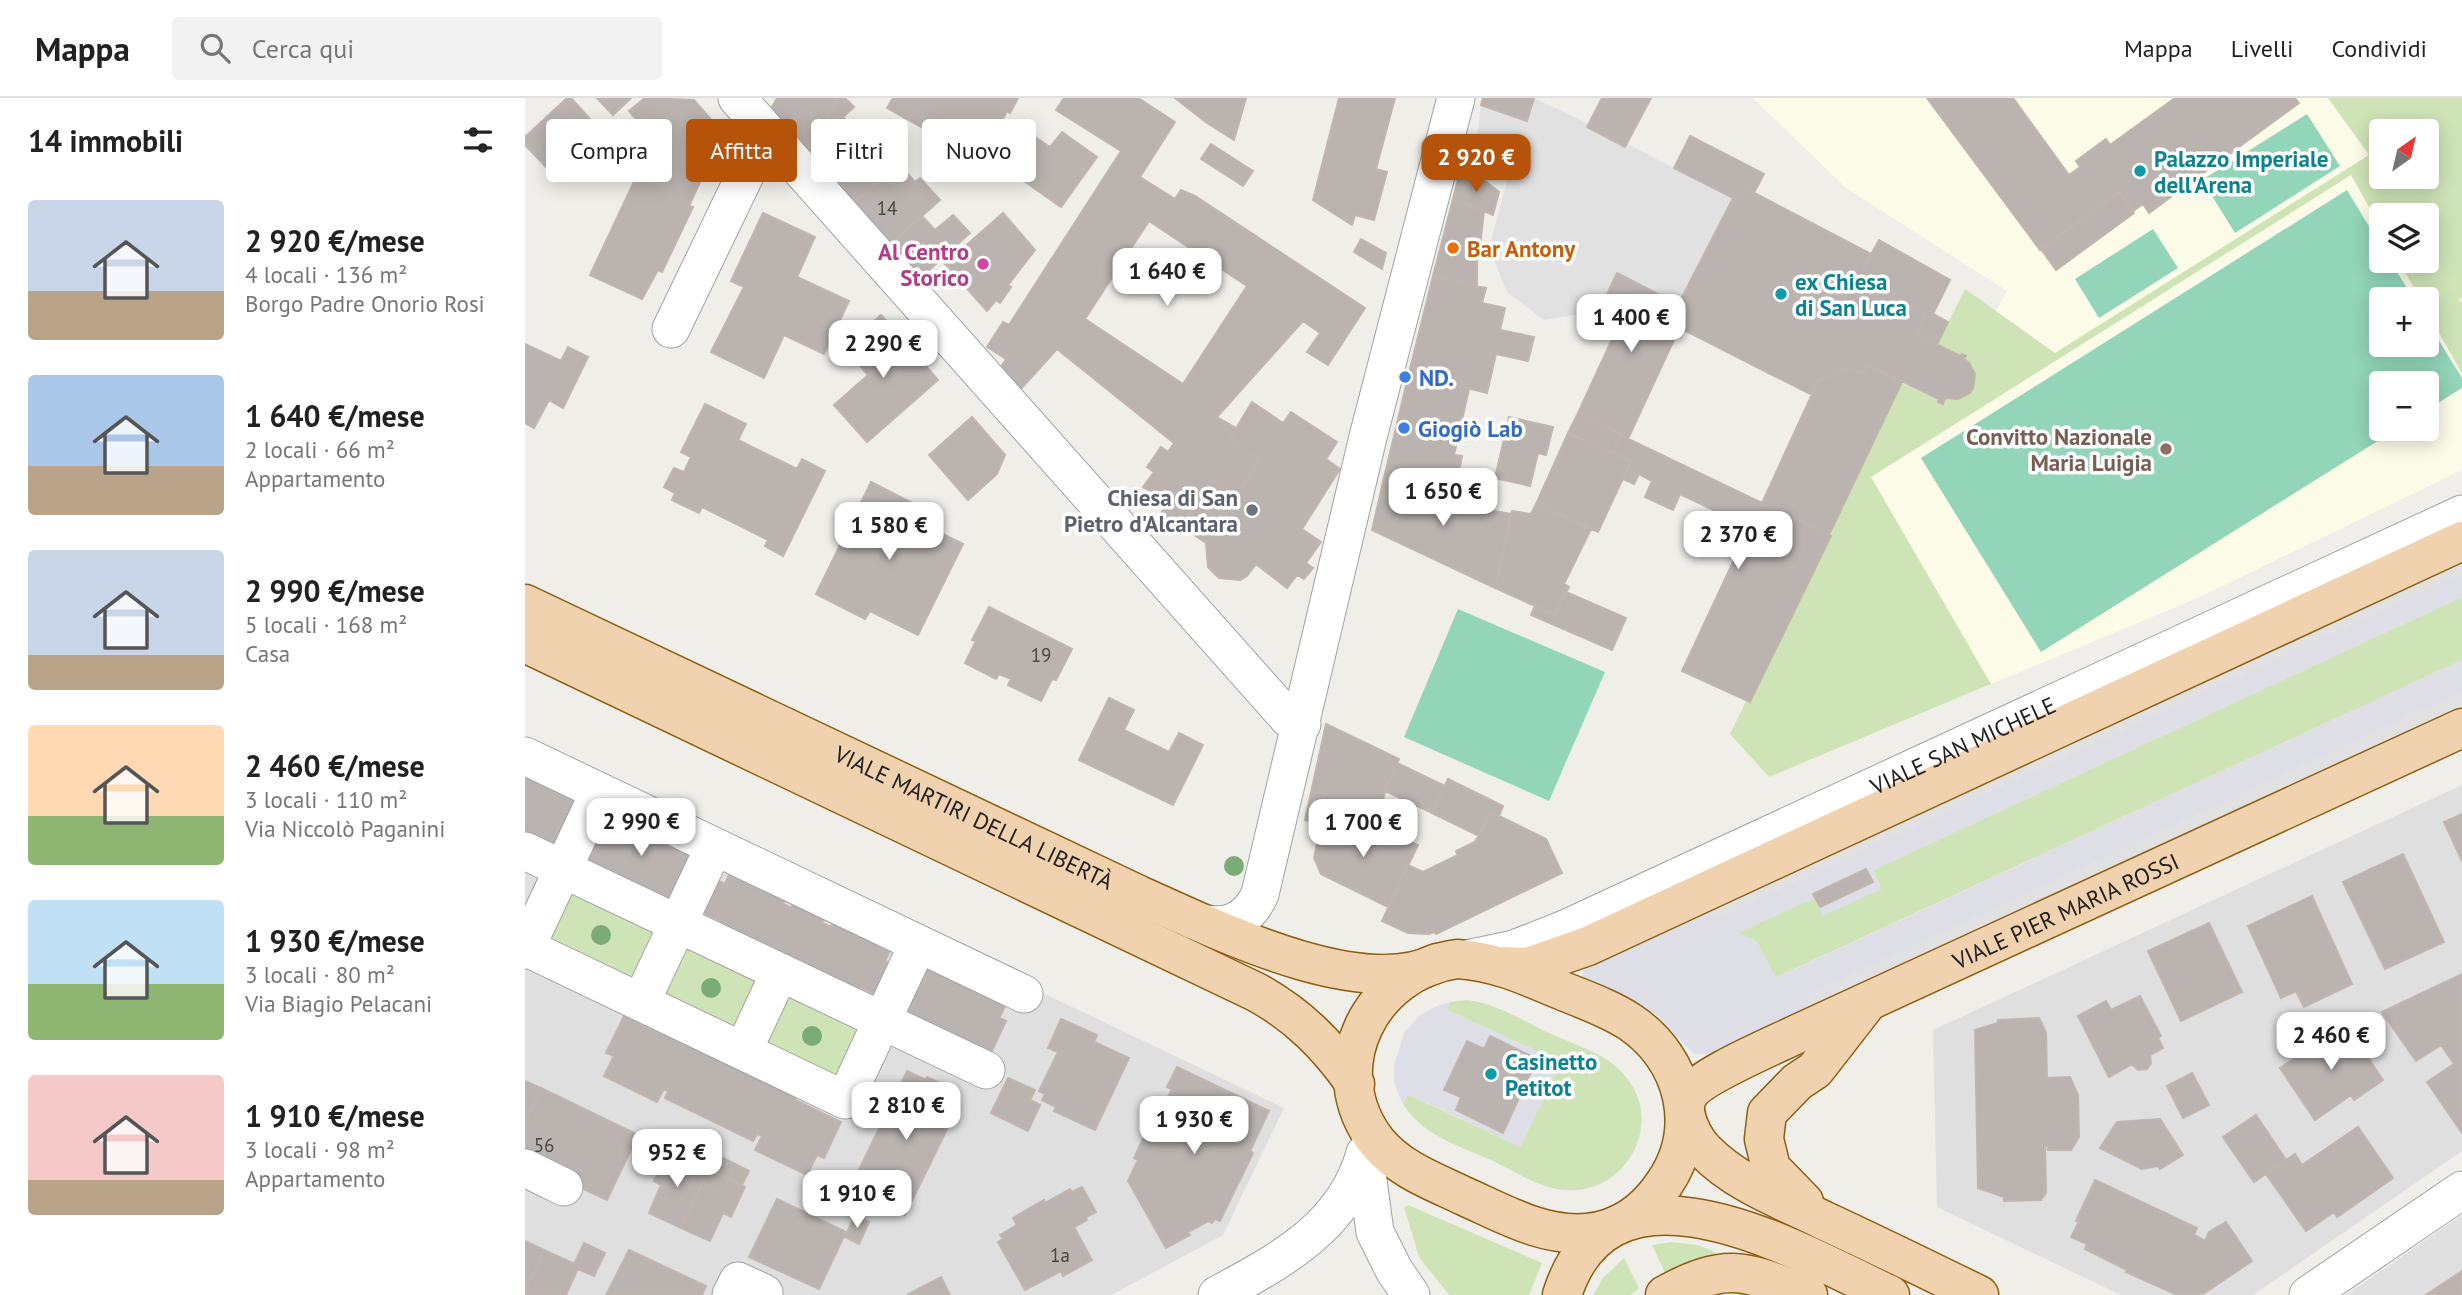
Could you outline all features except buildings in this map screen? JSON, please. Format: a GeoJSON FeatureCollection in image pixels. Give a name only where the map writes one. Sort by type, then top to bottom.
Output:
{"type":"FeatureCollection","features":[{"type":"Feature","properties":{"kind":"main road","name":"VIALE SAN MICHELE"},"geometry":{"type":"LineString","coordinates":[[1501,966],[1528,967],[1594,943],[2462,541]]}},
{"type":"Feature","properties":{"kind":"main road","name":"VIALE MARTIRI DELLA LIBERTÀ"},"geometry":{"type":"LineString","coordinates":[[525,604],[1192,919],[1282,954],[1375,975],[1439,964],[1501,966]]}},
{"type":"Feature","properties":{"kind":"main road","name":"VIALE MARTIRI DELLA LIBERTÀ"},"geometry":{"type":"LineString","coordinates":[[525,643],[1257,992],[1294,1017],[1323,1042],[1358,1099],[1375,1140],[1388,1155],[1403,1166],[1515,1219],[1568,1234],[1607,1229],[1641,1217],[1673,1214],[1728,1224],[1770,1240],[1890,1295]]}},
{"type":"Feature","properties":{"kind":"main road","name":"VIALE PIER MARIA ROSSI"},"geometry":{"type":"LineString","coordinates":[[1685,1109],[1688,1094],[1703,1081],[1867,1002],[2462,728]]}},
{"type":"Feature","properties":{"kind":"main road"},"geometry":{"type":"LineString","coordinates":[[1358,1099],[1355,1053],[1367,1018],[1378,1002],[1393,988],[1417,971],[1439,964]]}},
{"type":"Feature","properties":{"kind":"main road"},"geometry":{"type":"LineString","coordinates":[[1501,966],[1606,1009],[1644,1033],[1669,1062],[1682,1091],[1685,1109],[1698,1143],[1736,1175],[1979,1295]]}},
{"type":"Feature","properties":{"kind":"main road"},"geometry":{"type":"LineString","coordinates":[[1819,1218],[1771,1168],[1764,1139],[1767,1113],[1797,1082],[1815,1070],[1867,1002]]}},
{"type":"Feature","properties":{"kind":"main road"},"geometry":{"type":"LineString","coordinates":[[1562,1295],[1574,1269],[1589,1248],[1651,1202],[1671,1175],[1682,1144],[1685,1109]]}},
{"type":"Feature","properties":{"kind":"main road"},"geometry":{"type":"LineString","coordinates":[[1665,1295],[1695,1281],[1725,1272],[1762,1278],[1808,1295]]}},
{"type":"Feature","properties":{"kind":"street"},"geometry":{"type":"LineString","coordinates":[[737,98],[756,119]]}},
{"type":"Feature","properties":{"kind":"street"},"geometry":{"type":"LineString","coordinates":[[1192,919],[1211,925],[1231,925],[1246,916],[1254,906],[1262,885],[1368,437],[1456,98]]}},
{"type":"Feature","properties":{"kind":"street"},"geometry":{"type":"LineString","coordinates":[[797,166],[1288,718],[1302,724]]}},
{"type":"Feature","properties":{"kind":"street"},"geometry":{"type":"LineString","coordinates":[[671,329],[742,182]]}},
{"type":"Feature","properties":{"kind":"street","name":"VIALE SAN MICHELE"},"geometry":{"type":"LineString","coordinates":[[1439,964],[1496,954],[1565,929],[2462,514]]}},
{"type":"Feature","properties":{"kind":"street"},"geometry":{"type":"LineString","coordinates":[[525,756],[1024,994]]}},
{"type":"Feature","properties":{"kind":"street"},"geometry":{"type":"LineString","coordinates":[[599,792],[563,869],[535,903],[525,948],[845,1100],[918,944]]}},
{"type":"Feature","properties":{"kind":"street"},"geometry":{"type":"LineString","coordinates":[[641,1002],[714,847]]}},
{"type":"Feature","properties":{"kind":"street"},"geometry":{"type":"LineString","coordinates":[[525,851],[986,1070]]}},
{"type":"Feature","properties":{"kind":"street"},"geometry":{"type":"LineString","coordinates":[[743,1051],[780,972]]}},
{"type":"Feature","properties":{"kind":"street"},"geometry":{"type":"LineString","coordinates":[[1358,1099],[1366,1133],[1365,1153],[1375,1233],[1394,1270],[1411,1295]]}},
{"type":"Feature","properties":{"kind":"street"},"geometry":{"type":"LineString","coordinates":[[1217,1295],[1289,1254],[1325,1225],[1352,1188],[1365,1153]]}},
{"type":"Feature","properties":{"kind":"street"},"geometry":{"type":"LineString","coordinates":[[525,1168],[564,1186]]}},
{"type":"Feature","properties":{"kind":"street"},"geometry":{"type":"LineString","coordinates":[[2308,1295],[2462,1190]]}},
{"type":"Feature","properties":{"kind":"shaded area"},"geometry":{"type":"Polygon","coordinates":[[[1534,98],[1588,124],[1587,127],[1625,147],[1627,144],[1733,198],[1678,305],[1599,311],[1544,320],[1507,292],[1489,248],[1509,174],[1473,166],[1481,105],[1526,121],[1534,98]]]}},
{"type":"Feature","properties":{"kind":"shaded area","name":"Convitto Nazionale Maria Luigia"},"geometry":{"type":"Polygon","coordinates":[[[1753,98],[2462,98],[2462,297],[2458,300],[2462,302],[2462,470],[2200,597],[1769,777],[1730,734],[1746,701],[1750,702],[1901,383],[1943,403],[1945,398],[1969,403],[1977,383],[1973,354],[2007,291],[1846,188],[1753,98]]]}},
{"type":"Feature","properties":{"kind":"shaded area"},"geometry":{"type":"Polygon","coordinates":[[[2462,559],[2462,572],[1714,919],[1701,912],[2462,559]]]}},
{"type":"Feature","properties":{"kind":"shaded area"},"geometry":{"type":"Polygon","coordinates":[[[2462,572],[2462,597],[1873,870],[1881,889],[1823,916],[1814,898],[1738,933],[1757,942],[1776,978],[2462,660],[2462,692],[1811,994],[1806,1009],[1710,1054],[1694,1054],[1654,1013],[1627,997],[1582,978],[1584,967],[1701,912],[1714,919],[2462,572]]]}},
{"type":"Feature","properties":{"kind":"shaded area"},"geometry":{"type":"Polygon","coordinates":[[[2462,692],[2462,705],[1806,1009],[1811,994],[2462,692]]]}},
{"type":"Feature","properties":{"kind":"shaded area"},"geometry":{"type":"Polygon","coordinates":[[[525,746],[1284,1108],[1223,1235],[1111,1295],[525,1295],[525,746]]]}},
{"type":"Feature","properties":{"kind":"shaded area"},"geometry":{"type":"Polygon","coordinates":[[[2462,785],[2462,1151],[2253,1295],[2121,1295],[1937,1207],[1933,1030],[2462,785]]]}},
{"type":"Feature","properties":{"kind":"shaded area"},"geometry":{"type":"Polygon","coordinates":[[[1450,1002],[1447,1010],[1561,1062],[1520,1147],[1408,1094],[1403,1104],[1394,1081],[1394,1065],[1404,1033],[1420,1015],[1450,1002]],[[1490,1037],[1484,1049],[1467,1041],[1445,1089],[1461,1097],[1456,1110],[1503,1133],[1537,1059],[1490,1037]]]}},
{"type":"Feature","properties":{"kind":"shaded area"},"geometry":{"type":"Polygon","coordinates":[[[2462,1215],[2462,1295],[2346,1295],[2462,1215]]]}},
{"type":"Feature","properties":{"kind":"green space"},"geometry":{"type":"Polygon","coordinates":[[[2328,98],[2462,98],[2462,297],[2458,300],[2462,302],[2462,374],[2439,333],[2439,287],[2413,287],[2406,273],[2439,273],[2439,203],[2369,203],[2369,207],[2351,175],[1871,477],[1991,684],[1769,777],[1730,734],[1746,701],[1750,702],[1901,383],[1939,399],[1942,403],[1945,398],[1954,399],[1968,393],[1972,387],[1974,373],[1964,359],[1966,356],[1960,356],[1937,345],[1965,289],[2055,353],[2369,155],[2328,98]]]}},
{"type":"Feature","properties":{"kind":"green space"},"geometry":{"type":"Polygon","coordinates":[[[2307,114],[2340,166],[2235,233],[2202,180],[2307,114]]]}},
{"type":"Feature","properties":{"kind":"green space"},"geometry":{"type":"Polygon","coordinates":[[[2347,190],[2369,226],[2369,273],[2398,273],[2406,287],[2369,287],[2369,357],[2439,357],[2439,341],[2462,378],[2462,388],[2439,402],[2439,371],[2369,371],[2369,441],[2378,441],[2041,652],[1921,458],[2347,190]]]}},
{"type":"Feature","properties":{"kind":"green space"},"geometry":{"type":"Polygon","coordinates":[[[2153,229],[2178,268],[2099,318],[2075,279],[2153,229]]]}},
{"type":"Feature","properties":{"kind":"green space"},"geometry":{"type":"Polygon","coordinates":[[[2462,597],[2462,660],[1775,978],[1757,942],[1737,933],[1814,898],[1823,915],[1881,889],[1873,870],[2462,597]]]}},
{"type":"Feature","properties":{"kind":"green space"},"geometry":{"type":"Polygon","coordinates":[[[1458,609],[1605,672],[1549,801],[1404,737],[1458,609]]]}},
{"type":"Feature","properties":{"kind":"green space"},"geometry":{"type":"Polygon","coordinates":[[[572,880],[665,924],[633,992],[541,948],[572,880]]]}},
{"type":"Feature","properties":{"kind":"green space"},"geometry":{"type":"Polygon","coordinates":[[[686,934],[769,974],[737,1042],[654,1002],[686,934]]]}},
{"type":"Feature","properties":{"kind":"green space"},"geometry":{"type":"Polygon","coordinates":[[[785,981],[869,1022],[838,1089],[754,1049],[785,981]]]}},
{"type":"Feature","properties":{"kind":"green space"},"geometry":{"type":"Polygon","coordinates":[[[1467,1000],[1499,1009],[1588,1050],[1609,1061],[1623,1074],[1634,1089],[1640,1107],[1641,1126],[1629,1159],[1617,1173],[1602,1183],[1584,1189],[1555,1189],[1442,1138],[1411,1115],[1403,1104],[1407,1094],[1520,1147],[1561,1062],[1447,1010],[1450,1002],[1467,1000]]]}},
{"type":"Feature","properties":{"kind":"green space"},"geometry":{"type":"Polygon","coordinates":[[[1408,1205],[1542,1263],[1529,1295],[1449,1295],[1419,1257],[1404,1207],[1408,1205]]]}},
{"type":"Feature","properties":{"kind":"green space"},"geometry":{"type":"Polygon","coordinates":[[[1671,1242],[1698,1245],[1717,1253],[1665,1273],[1652,1245],[1671,1242]]]}},
{"type":"Feature","properties":{"kind":"green space"},"geometry":{"type":"Polygon","coordinates":[[[1624,1258],[1639,1288],[1631,1295],[1593,1295],[1603,1278],[1624,1258]]]}},
{"type":"Feature","properties":{"kind":"place","name":"Palazzo Imperiale dell'Arena"},"geometry":{"type":"Point","coordinates":[2140,171]}},
{"type":"Feature","properties":{"kind":"place","name":"Bar Antony"},"geometry":{"type":"Point","coordinates":[1453,248]}},
{"type":"Feature","properties":{"kind":"place","name":"Al Centro Storico"},"geometry":{"type":"Point","coordinates":[983,264]}},
{"type":"Feature","properties":{"kind":"place","name":"ex Chiesa di San Luca"},"geometry":{"type":"Point","coordinates":[1781,294]}},
{"type":"Feature","properties":{"kind":"place","name":"ND."},"geometry":{"type":"Point","coordinates":[1405,377]}},
{"type":"Feature","properties":{"kind":"place","name":"Giogiò Lab"},"geometry":{"type":"Point","coordinates":[1404,428]}},
{"type":"Feature","properties":{"kind":"place","name":"Convitto Nazionale Maria Luigia"},"geometry":{"type":"Point","coordinates":[2166,449]}},
{"type":"Feature","properties":{"kind":"place","name":"Chiesa di San Pietro d'Alcantara"},"geometry":{"type":"Point","coordinates":[1252,510]}},
{"type":"Feature","properties":{"kind":"place","name":"Casinetto Petitot"},"geometry":{"type":"Point","coordinates":[1491,1074]}}]}
